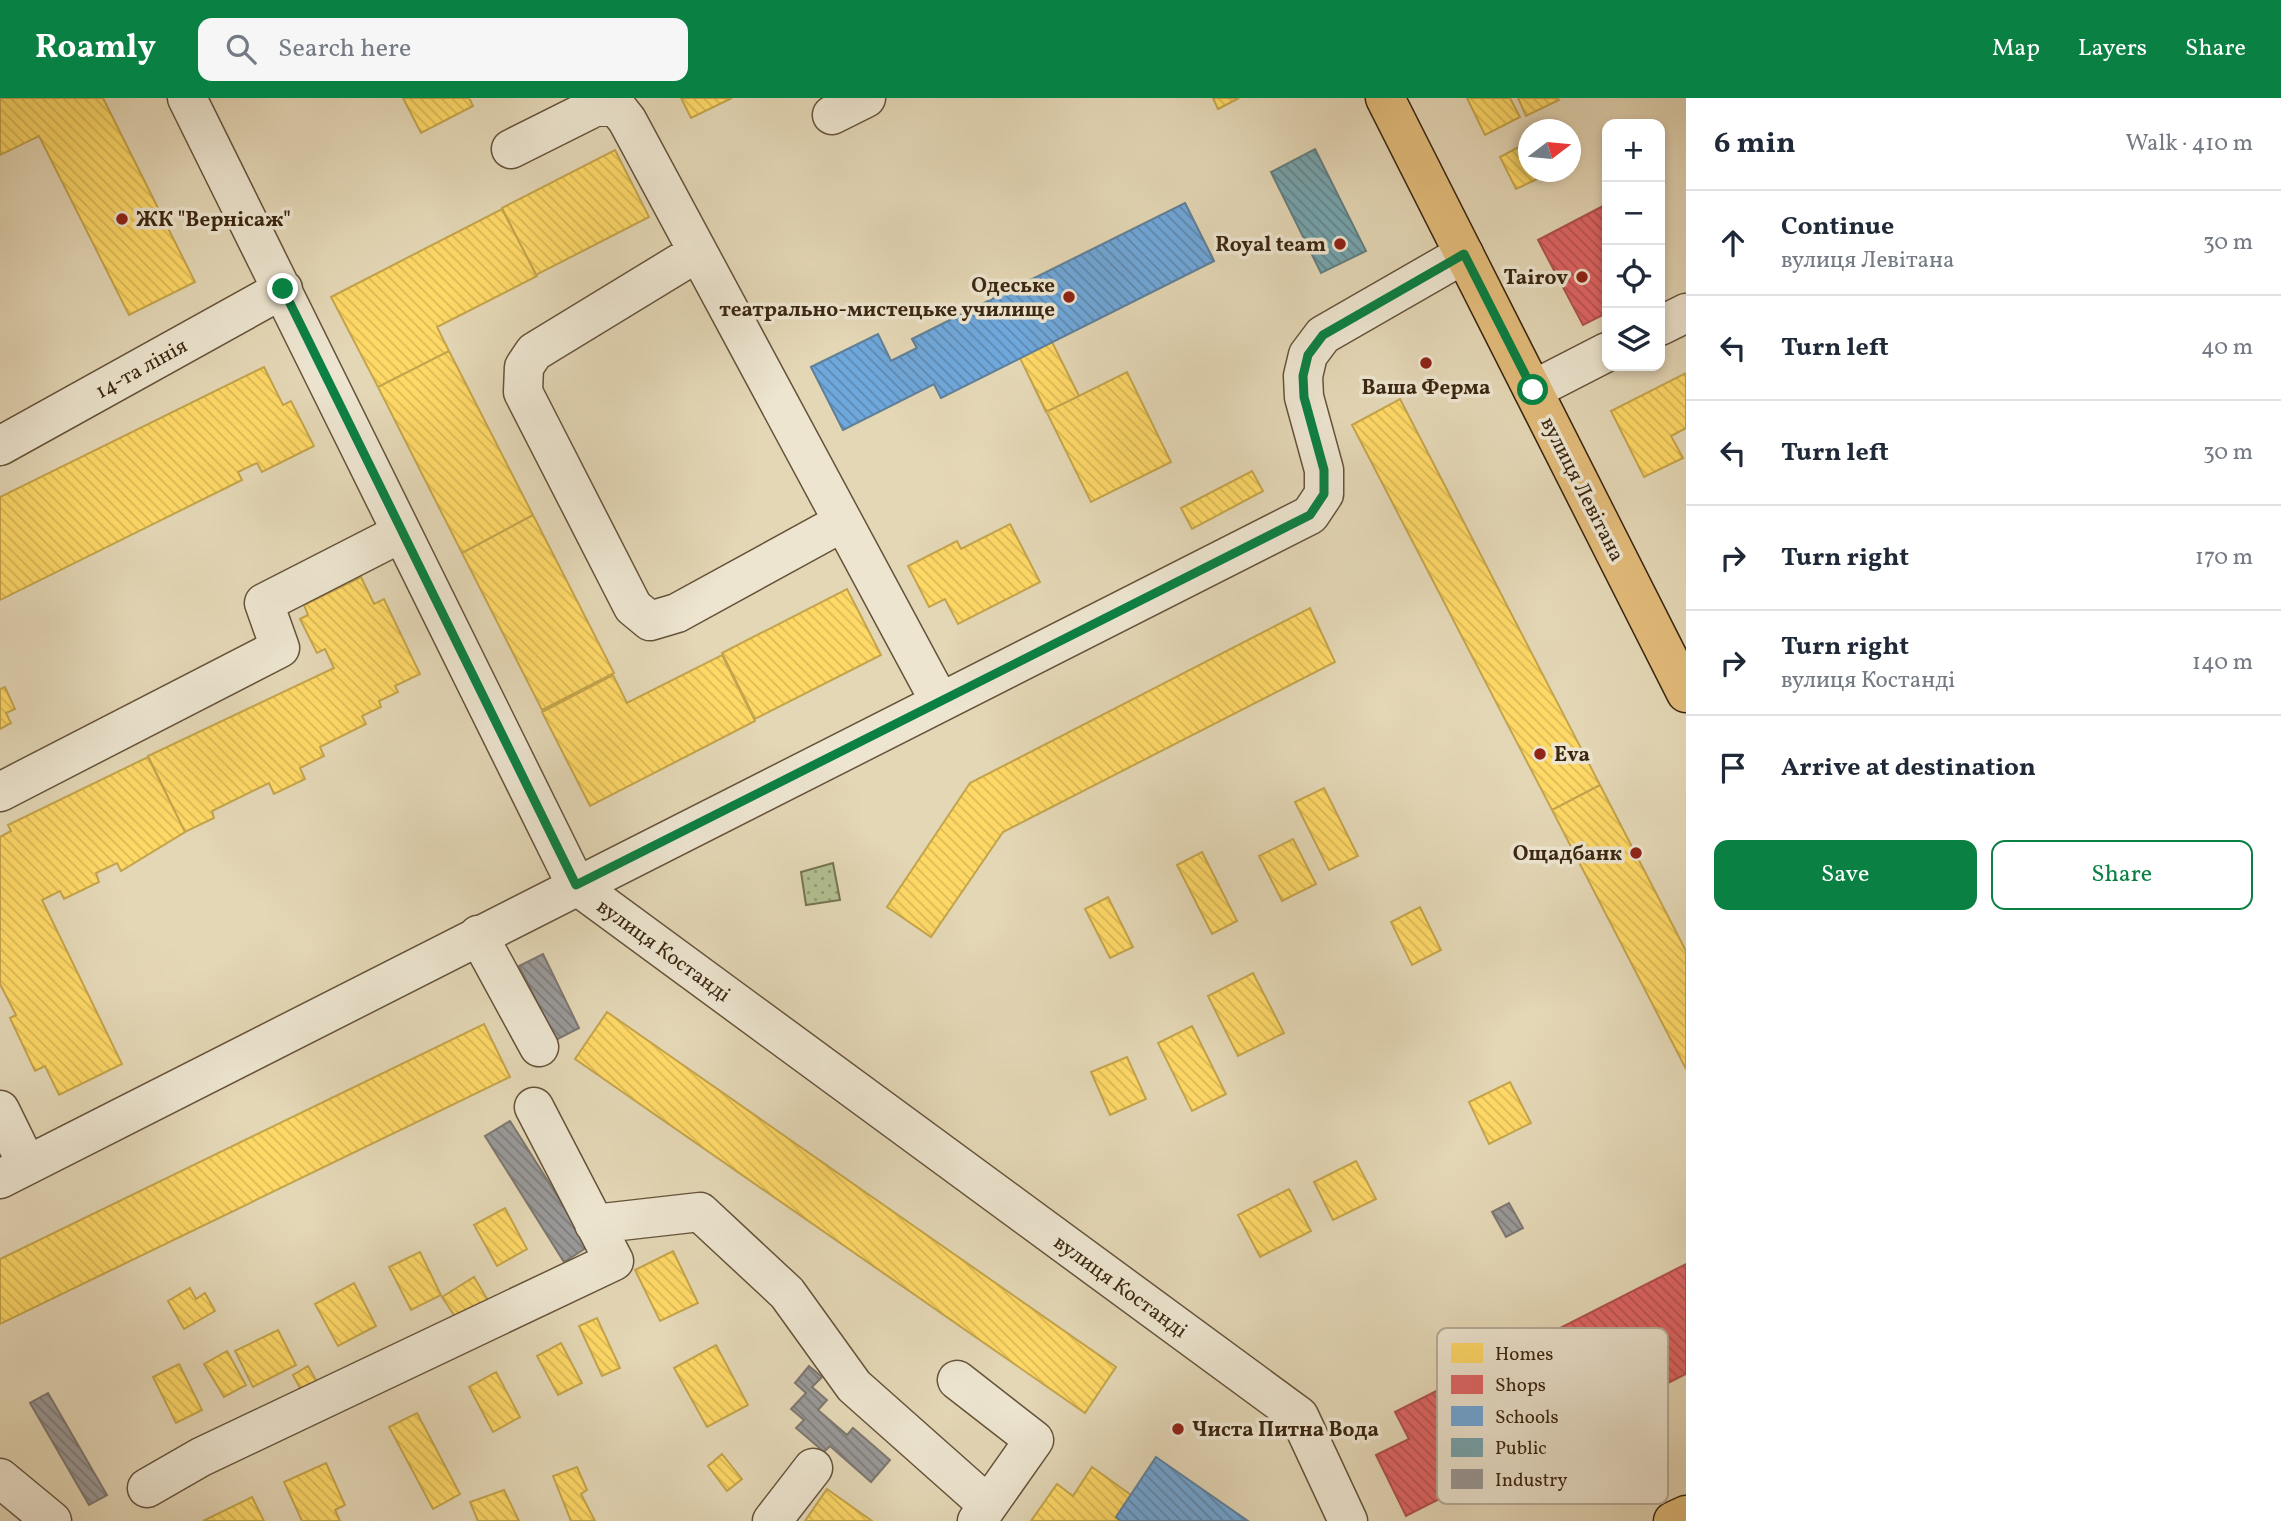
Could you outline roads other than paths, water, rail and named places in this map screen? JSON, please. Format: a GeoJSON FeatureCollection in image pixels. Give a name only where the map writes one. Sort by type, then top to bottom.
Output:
{"type":"FeatureCollection","features":[{"type":"Feature","properties":{"kind":"main road","name":"вулиця Левітана"},"geometry":{"type":"LineString","coordinates":[[1385,98],[1686,693]]}},
{"type":"Feature","properties":{"kind":"main road"},"geometry":{"type":"LineString","coordinates":[[1673,1521],[1686,1515]]}},
{"type":"Feature","properties":{"kind":"street","name":"вулиця Костанді"},"geometry":{"type":"LineString","coordinates":[[187,98],[576,885],[1299,1416],[1349,1521]]}},
{"type":"Feature","properties":{"kind":"street"},"geometry":{"type":"LineString","coordinates":[[832,115],[866,98]]}},
{"type":"Feature","properties":{"kind":"street"},"geometry":{"type":"LineString","coordinates":[[511,149],[595,107],[615,106],[627,120],[940,702]]}},
{"type":"Feature","properties":{"kind":"street"},"geometry":{"type":"LineString","coordinates":[[698,252],[534,352],[524,367],[523,392],[633,607],[650,621],[677,613],[843,522]]}},
{"type":"Feature","properties":{"kind":"street"},"geometry":{"type":"LineString","coordinates":[[0,1110],[13,1172],[1310,515],[1324,494],[1324,470],[1304,397],[1303,376],[1308,355],[1323,335],[1464,254]]}},
{"type":"Feature","properties":{"kind":"street","name":"14-та лінія"},"geometry":{"type":"LineString","coordinates":[[0,446],[283,289]]}},
{"type":"Feature","properties":{"kind":"street"},"geometry":{"type":"LineString","coordinates":[[1665,324],[1686,313]]}},
{"type":"Feature","properties":{"kind":"street"},"geometry":{"type":"LineString","coordinates":[[1533,390],[1602,355]]}},
{"type":"Feature","properties":{"kind":"street"},"geometry":{"type":"LineString","coordinates":[[0,792],[280,648],[264,603],[401,533]]}},
{"type":"Feature","properties":{"kind":"street"},"geometry":{"type":"LineString","coordinates":[[478,935],[539,1047]]}},
{"type":"Feature","properties":{"kind":"street"},"geometry":{"type":"LineString","coordinates":[[147,1488],[201,1457],[614,1261],[534,1107]]}},
{"type":"Feature","properties":{"kind":"street"},"geometry":{"type":"LineString","coordinates":[[594,1224],[700,1212],[787,1293],[854,1385],[983,1513],[1034,1440],[957,1380]]}},
{"type":"Feature","properties":{"kind":"street"},"geometry":{"type":"LineString","coordinates":[[772,1521],[813,1468]]}},
{"type":"Feature","properties":{"kind":"street"},"geometry":{"type":"LineString","coordinates":[[0,1478],[52,1521]]}},
{"type":"Feature","properties":{"kind":"place","name":"ЖК \"Вернісаж\""},"geometry":{"type":"Point","coordinates":[122,219]}},
{"type":"Feature","properties":{"kind":"place","name":"Royal team"},"geometry":{"type":"Point","coordinates":[1340,244]}},
{"type":"Feature","properties":{"kind":"place","name":"Tairov"},"geometry":{"type":"Point","coordinates":[1582,277]}},
{"type":"Feature","properties":{"kind":"place","name":"Одеське театрально-мистецьке училище"},"geometry":{"type":"Point","coordinates":[1069,297]}},
{"type":"Feature","properties":{"kind":"place","name":"Ваша Ферма"},"geometry":{"type":"Point","coordinates":[1426,363]}},
{"type":"Feature","properties":{"kind":"place","name":"Eva"},"geometry":{"type":"Point","coordinates":[1540,754]}},
{"type":"Feature","properties":{"kind":"place","name":"Ощадбанк"},"geometry":{"type":"Point","coordinates":[1636,853]}},
{"type":"Feature","properties":{"kind":"place","name":"Чиста Питна Вода"},"geometry":{"type":"Point","coordinates":[1178,1429]}}]}
